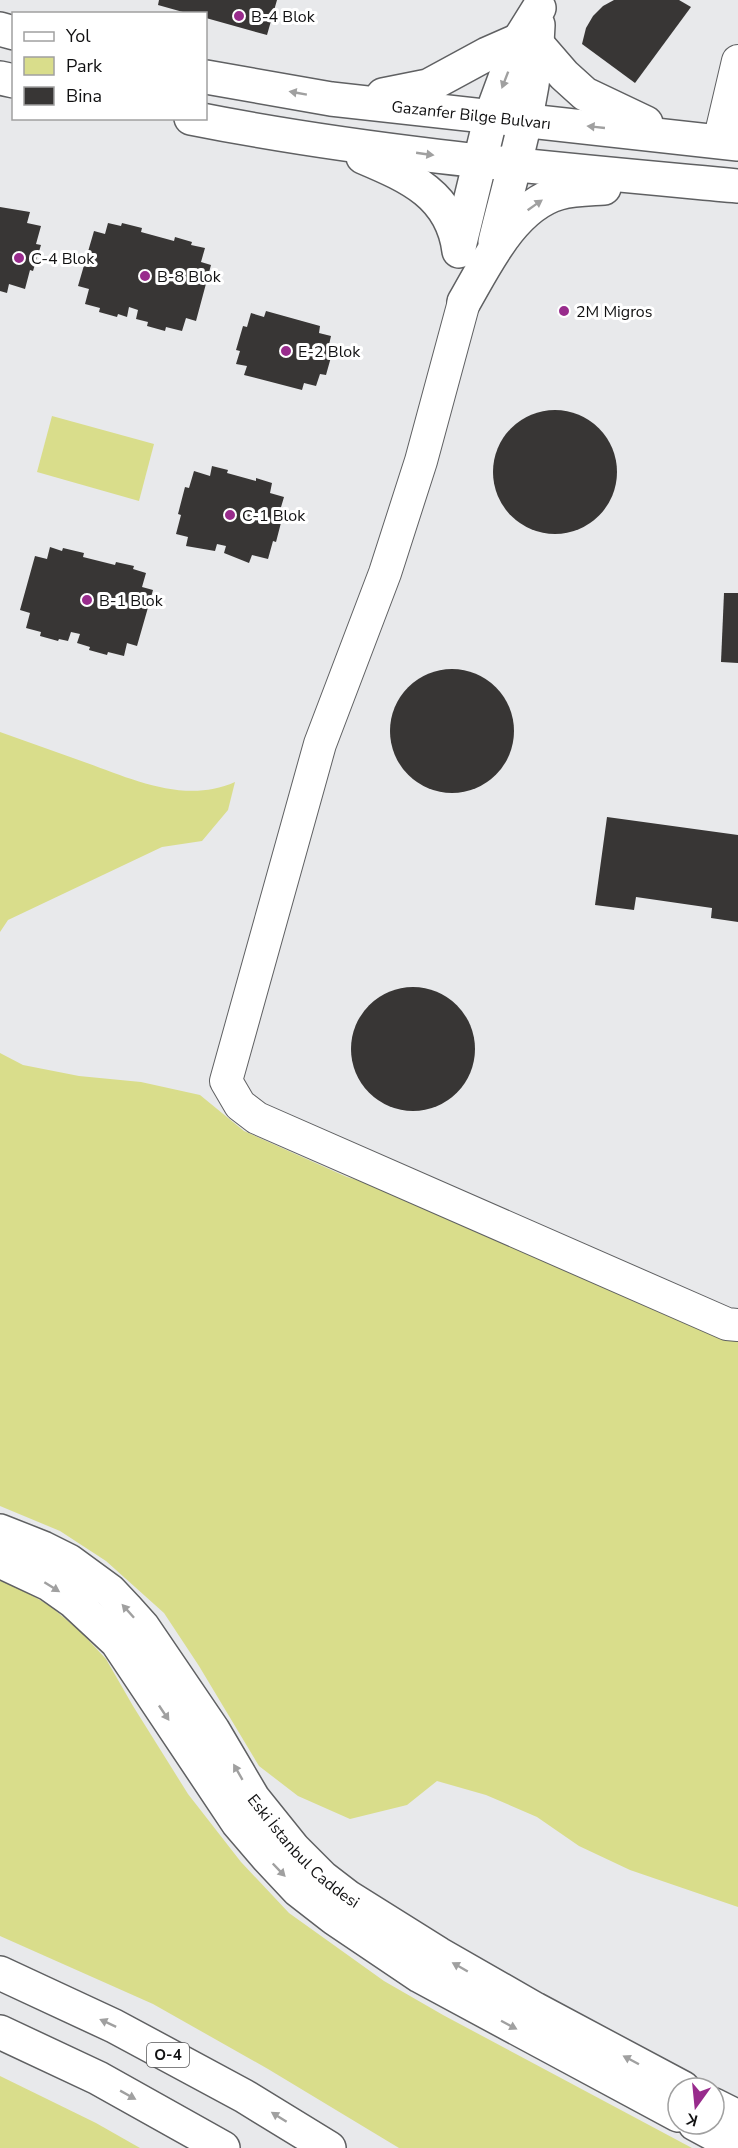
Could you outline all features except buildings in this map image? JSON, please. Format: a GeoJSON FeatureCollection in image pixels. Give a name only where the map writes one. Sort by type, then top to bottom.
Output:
{"type":"FeatureCollection","features":[{"type":"Feature","properties":{"kind":"main road"},"geometry":{"type":"LineString","coordinates":[[459,247],[491,116],[529,42],[541,3]]}},
{"type":"Feature","properties":{"kind":"main road"},"geometry":{"type":"LineString","coordinates":[[331,99],[394,94],[428,86],[487,54],[529,42]]}},
{"type":"Feature","properties":{"kind":"main road"},"geometry":{"type":"LineString","coordinates":[[492,255],[525,120],[529,42]]}},
{"type":"Feature","properties":{"kind":"main road"},"geometry":{"type":"LineString","coordinates":[[529,42],[585,94],[672,136]]}},
{"type":"Feature","properties":{"kind":"main road","name":"Gazanfer Bilge Bulvarı"},"geometry":{"type":"LineString","coordinates":[[207,77],[331,99],[728,143]]}},
{"type":"Feature","properties":{"kind":"main road"},"geometry":{"type":"LineString","coordinates":[[203,120],[326,141],[480,162],[729,185]]}},
{"type":"Feature","properties":{"kind":"main road"},"geometry":{"type":"LineString","coordinates":[[326,141],[401,173],[428,190],[439,201],[454,227],[459,247],[464,302]]}},
{"type":"Feature","properties":{"kind":"main road"},"geometry":{"type":"LineString","coordinates":[[464,302],[492,255],[519,218],[543,199],[557,193],[591,189],[729,185]]}},
{"type":"Feature","properties":{"kind":"main road","name":"Eski İstanbul Caddesi"},"geometry":{"type":"LineString","coordinates":[[0,1531],[69,1561],[110,1591],[126,1608],[143,1627],[213,1730],[252,1798],[294,1849],[322,1877],[348,1897],[439,1954],[535,2009],[666,2079]]}},
{"type":"Feature","properties":{"kind":"main road","name":"Eski İstanbul Caddesi"},"geometry":{"type":"LineString","coordinates":[[0,1561],[49,1584],[73,1601],[117,1642],[238,1823],[298,1890],[334,1918],[420,1976],[666,2109]]}},
{"type":"Feature","properties":{"kind":"main road","name":"O-4"},"geometry":{"type":"LineString","coordinates":[[0,1973],[114,2026],[244,2096],[329,2148]]}},
{"type":"Feature","properties":{"kind":"main road"},"geometry":{"type":"LineString","coordinates":[[0,2032],[98,2079],[222,2148]]}},
{"type":"Feature","properties":{"kind":"main road"},"geometry":{"type":"LineString","coordinates":[[717,2136],[738,2147]]}},
{"type":"Feature","properties":{"kind":"street"},"geometry":{"type":"LineString","coordinates":[[728,143],[738,61]]}},
{"type":"Feature","properties":{"kind":"street"},"geometry":{"type":"LineString","coordinates":[[464,302],[421,461],[385,573],[320,744],[226,1081],[240,1105],[256,1118],[717,1319],[738,1326]]}},
{"type":"Feature","properties":{"kind":"green space"},"geometry":{"type":"Polygon","coordinates":[[[52,416],[154,444],[139,501],[37,472],[52,416]]]}},
{"type":"Feature","properties":{"kind":"green space"},"geometry":{"type":"Polygon","coordinates":[[[0,732],[160,787],[198,791],[235,782],[228,810],[202,841],[162,847],[8,920],[0,932],[0,732]]]}},
{"type":"Feature","properties":{"kind":"green space"},"geometry":{"type":"Polygon","coordinates":[[[0,1053],[23,1065],[79,1076],[141,1082],[200,1095],[244,1131],[347,1177],[539,1233],[738,1341],[738,1907],[630,1870],[579,1846],[537,1817],[486,1795],[437,1781],[407,1805],[350,1819],[298,1796],[259,1766],[164,1613],[106,1561],[60,1531],[0,1506],[0,1053]]]}},
{"type":"Feature","properties":{"kind":"green space"},"geometry":{"type":"Polygon","coordinates":[[[0,1581],[18,1587],[50,1606],[80,1631],[106,1659],[188,1794],[241,1862],[289,1913],[384,1981],[666,2136],[692,2148],[399,2148],[268,2069],[153,2004],[0,1936],[0,1581]]]}},
{"type":"Feature","properties":{"kind":"green space"},"geometry":{"type":"Polygon","coordinates":[[[0,2076],[96,2123],[140,2148],[0,2148],[0,2076]]]}},
{"type":"Feature","properties":{"kind":"place","name":"B-4 Blok"},"geometry":{"type":"Point","coordinates":[239,16]}},
{"type":"Feature","properties":{"kind":"place","name":"C-4 Blok"},"geometry":{"type":"Point","coordinates":[19,258]}},
{"type":"Feature","properties":{"kind":"place","name":"B-8 Blok"},"geometry":{"type":"Point","coordinates":[145,276]}},
{"type":"Feature","properties":{"kind":"place","name":"2M Migros"},"geometry":{"type":"Point","coordinates":[564,311]}},
{"type":"Feature","properties":{"kind":"place","name":"E-2 Blok"},"geometry":{"type":"Point","coordinates":[286,351]}},
{"type":"Feature","properties":{"kind":"place","name":"C-1 Blok"},"geometry":{"type":"Point","coordinates":[230,515]}},
{"type":"Feature","properties":{"kind":"place","name":"B-1 Blok"},"geometry":{"type":"Point","coordinates":[87,600]}}]}
